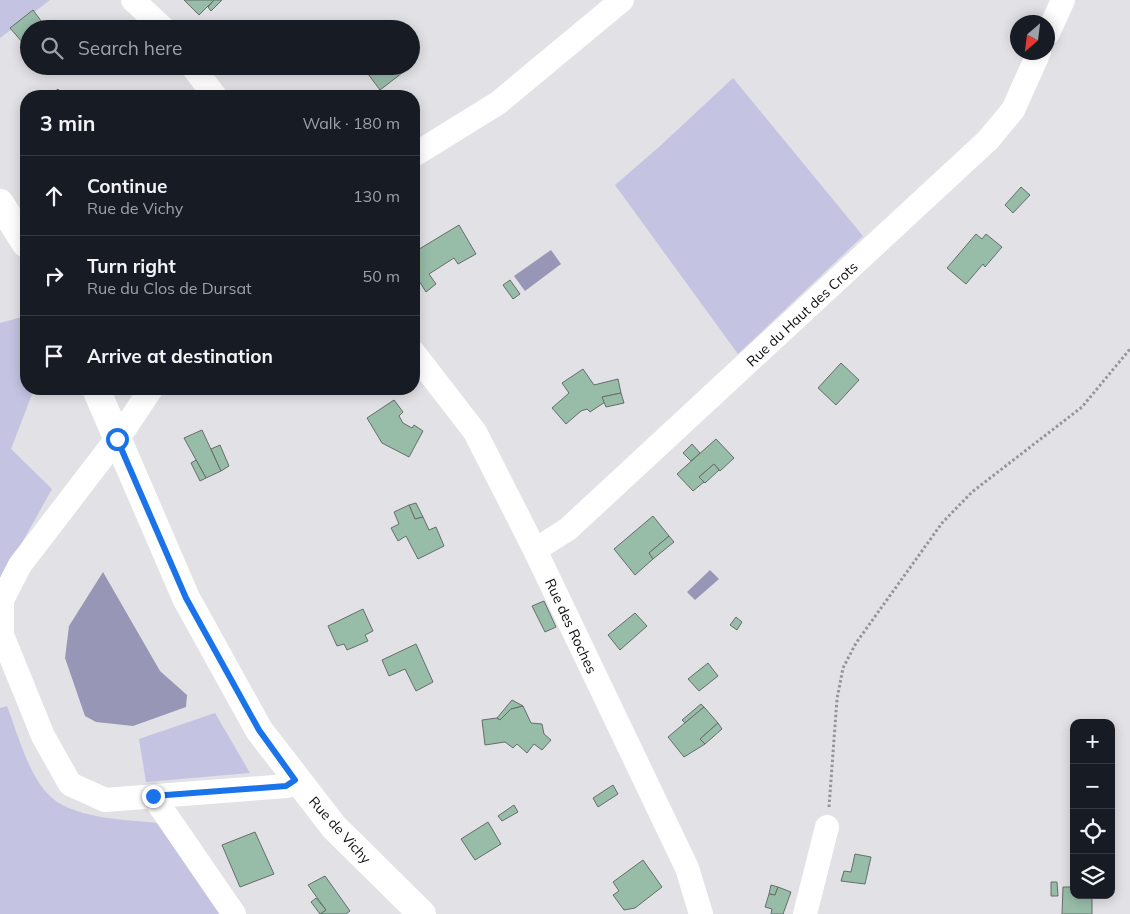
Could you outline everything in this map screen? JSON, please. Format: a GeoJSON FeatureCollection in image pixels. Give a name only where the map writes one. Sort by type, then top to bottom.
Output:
{"type":"FeatureCollection","features":[{"type":"Feature","properties":{"kind":"street"},"geometry":{"type":"LineString","coordinates":[[134,0],[155,20]]}},
{"type":"Feature","properties":{"kind":"street"},"geometry":{"type":"LineString","coordinates":[[420,152],[498,103],[622,0]]}},
{"type":"Feature","properties":{"kind":"street"},"geometry":{"type":"LineString","coordinates":[[1055,18],[1063,0]]}},
{"type":"Feature","properties":{"kind":"street","name":"Rue du Haut des Crots"},"geometry":{"type":"LineString","coordinates":[[535,550],[568,529],[988,140],[1013,110],[1035,60]]}},
{"type":"Feature","properties":{"kind":"street"},"geometry":{"type":"LineString","coordinates":[[199,75],[210,90]]}},
{"type":"Feature","properties":{"kind":"street"},"geometry":{"type":"LineString","coordinates":[[0,203],[20,235]]}},
{"type":"Feature","properties":{"kind":"street","name":"Rue des Roches"},"geometry":{"type":"LineString","coordinates":[[420,361],[475,432],[535,550],[687,868],[701,914]]}},
{"type":"Feature","properties":{"kind":"street","name":"Rue de Vichy"},"geometry":{"type":"LineString","coordinates":[[99,395],[186,598],[259,730],[295,780],[334,827],[422,914]]}},
{"type":"Feature","properties":{"kind":"street"},"geometry":{"type":"LineString","coordinates":[[147,395],[117,439],[20,565],[2,600],[2,635],[43,736],[70,784],[105,800],[286,786],[295,780]]}},
{"type":"Feature","properties":{"kind":"street"},"geometry":{"type":"LineString","coordinates":[[153,796],[234,914]]}},
{"type":"Feature","properties":{"kind":"street"},"geometry":{"type":"LineString","coordinates":[[805,914],[828,827]]}},
{"type":"Feature","properties":{"kind":"path"},"geometry":{"type":"LineString","coordinates":[[828,827],[837,699],[843,668],[856,643],[942,523],[972,492],[1082,406],[1130,349]]}},
{"type":"Feature","properties":{"kind":"shaded area"},"geometry":{"type":"Polygon","coordinates":[[[0,0],[50,0],[24,20],[20,20],[20,23],[0,38],[0,0]]]}},
{"type":"Feature","properties":{"kind":"shaded area"},"geometry":{"type":"Polygon","coordinates":[[[733,78],[863,236],[738,354],[615,185],[733,78]]]}},
{"type":"Feature","properties":{"kind":"shaded area"},"geometry":{"type":"Polygon","coordinates":[[[551,250],[561,264],[525,291],[514,276],[551,250]]]}},
{"type":"Feature","properties":{"kind":"shaded area"},"geometry":{"type":"Polygon","coordinates":[[[20,318],[20,395],[32,395],[11,449],[52,489],[0,582],[0,323],[20,318]]]}},
{"type":"Feature","properties":{"kind":"shaded area"},"geometry":{"type":"Polygon","coordinates":[[[710,570],[719,579],[695,600],[687,592],[710,570]]]}},
{"type":"Feature","properties":{"kind":"shaded area"},"geometry":{"type":"Polygon","coordinates":[[[103,572],[160,671],[187,695],[186,707],[133,726],[96,722],[85,716],[65,658],[69,626],[103,572]]]}},
{"type":"Feature","properties":{"kind":"shaded area"},"geometry":{"type":"Polygon","coordinates":[[[7,706],[34,775],[47,793],[57,802],[84,813],[100,817],[160,823],[221,914],[0,914],[0,708],[7,706]]]}},
{"type":"Feature","properties":{"kind":"shaded area"},"geometry":{"type":"Polygon","coordinates":[[[215,713],[250,773],[146,782],[139,739],[215,713]]]}},
{"type":"Feature","properties":{"kind":"building"},"geometry":{"type":"Polygon","coordinates":[[[184,0],[214,0],[199,15],[184,0]]]}},
{"type":"Feature","properties":{"kind":"building"},"geometry":{"type":"Polygon","coordinates":[[[214,0],[222,0],[211,11],[208,7],[214,0]]]}},
{"type":"Feature","properties":{"kind":"building"},"geometry":{"type":"Polygon","coordinates":[[[33,10],[40,20],[20,20],[33,10]]]}},
{"type":"Feature","properties":{"kind":"building"},"geometry":{"type":"Polygon","coordinates":[[[20,20],[20,40],[10,28],[20,20]]]}},
{"type":"Feature","properties":{"kind":"building"},"geometry":{"type":"Polygon","coordinates":[[[369,75],[399,75],[380,90],[369,75]]]}},
{"type":"Feature","properties":{"kind":"building"},"geometry":{"type":"Polygon","coordinates":[[[1021,187],[1030,195],[1013,213],[1005,205],[1021,187]]]}},
{"type":"Feature","properties":{"kind":"building"},"geometry":{"type":"Polygon","coordinates":[[[459,225],[476,254],[458,264],[454,258],[429,274],[436,284],[426,292],[420,282],[420,249],[459,225]]]}},
{"type":"Feature","properties":{"kind":"building"},"geometry":{"type":"Polygon","coordinates":[[[976,234],[982,239],[986,234],[1002,247],[985,267],[983,264],[966,284],[947,268],[976,234]]]}},
{"type":"Feature","properties":{"kind":"building"},"geometry":{"type":"Polygon","coordinates":[[[510,280],[520,294],[513,299],[503,285],[510,280]]]}},
{"type":"Feature","properties":{"kind":"building"},"geometry":{"type":"Polygon","coordinates":[[[841,363],[859,380],[836,405],[818,388],[841,363]]]}},
{"type":"Feature","properties":{"kind":"building"},"geometry":{"type":"Polygon","coordinates":[[[583,369],[594,385],[618,379],[621,393],[602,397],[605,402],[590,412],[587,409],[581,411],[566,424],[552,408],[569,393],[562,383],[583,369]]]}},
{"type":"Feature","properties":{"kind":"building"},"geometry":{"type":"Polygon","coordinates":[[[621,393],[624,403],[606,407],[602,397],[621,393]]]}},
{"type":"Feature","properties":{"kind":"building"},"geometry":{"type":"Polygon","coordinates":[[[394,400],[403,412],[399,416],[403,423],[412,428],[414,425],[423,431],[409,457],[382,443],[367,418],[394,400]]]}},
{"type":"Feature","properties":{"kind":"building"},"geometry":{"type":"Polygon","coordinates":[[[202,430],[221,471],[206,478],[184,438],[202,430]]]}},
{"type":"Feature","properties":{"kind":"building"},"geometry":{"type":"Polygon","coordinates":[[[716,439],[734,458],[720,471],[714,464],[699,477],[704,482],[693,491],[677,474],[716,439]]]}},
{"type":"Feature","properties":{"kind":"building"},"geometry":{"type":"Polygon","coordinates":[[[692,444],[700,453],[691,461],[683,453],[692,444]]]}},
{"type":"Feature","properties":{"kind":"building"},"geometry":{"type":"Polygon","coordinates":[[[220,445],[229,466],[221,471],[211,449],[220,445]]]}},
{"type":"Feature","properties":{"kind":"building"},"geometry":{"type":"Polygon","coordinates":[[[196,460],[206,478],[200,481],[191,463],[196,460]]]}},
{"type":"Feature","properties":{"kind":"building"},"geometry":{"type":"Polygon","coordinates":[[[714,464],[719,470],[705,483],[699,477],[714,464]]]}},
{"type":"Feature","properties":{"kind":"building"},"geometry":{"type":"Polygon","coordinates":[[[416,503],[423,517],[415,519],[409,505],[416,503]]]}},
{"type":"Feature","properties":{"kind":"building"},"geometry":{"type":"Polygon","coordinates":[[[409,505],[415,519],[423,517],[429,530],[436,527],[444,546],[418,559],[406,536],[398,541],[391,528],[399,524],[394,512],[409,505]]]}},
{"type":"Feature","properties":{"kind":"building"},"geometry":{"type":"Polygon","coordinates":[[[653,516],[669,536],[649,553],[653,559],[635,575],[614,549],[653,516]]]}},
{"type":"Feature","properties":{"kind":"building"},"geometry":{"type":"Polygon","coordinates":[[[669,536],[674,542],[653,559],[649,553],[669,536]]]}},
{"type":"Feature","properties":{"kind":"building"},"geometry":{"type":"Polygon","coordinates":[[[544,601],[556,627],[545,632],[532,606],[544,601]]]}},
{"type":"Feature","properties":{"kind":"building"},"geometry":{"type":"Polygon","coordinates":[[[363,609],[373,631],[365,635],[368,641],[347,650],[344,644],[337,646],[328,626],[363,609]]]}},
{"type":"Feature","properties":{"kind":"building"},"geometry":{"type":"Polygon","coordinates":[[[635,613],[647,626],[620,650],[608,635],[635,613]]]}},
{"type":"Feature","properties":{"kind":"building"},"geometry":{"type":"Polygon","coordinates":[[[736,617],[742,622],[737,630],[730,625],[736,617]]]}},
{"type":"Feature","properties":{"kind":"building"},"geometry":{"type":"Polygon","coordinates":[[[416,644],[433,682],[416,691],[405,669],[389,676],[382,660],[416,644]]]}},
{"type":"Feature","properties":{"kind":"building"},"geometry":{"type":"Polygon","coordinates":[[[708,663],[718,676],[699,691],[688,679],[708,663]]]}},
{"type":"Feature","properties":{"kind":"building"},"geometry":{"type":"Polygon","coordinates":[[[512,700],[523,706],[511,709],[500,720],[497,718],[512,700]]]}},
{"type":"Feature","properties":{"kind":"building"},"geometry":{"type":"Polygon","coordinates":[[[701,704],[704,707],[685,723],[682,720],[701,704]]]}},
{"type":"Feature","properties":{"kind":"building"},"geometry":{"type":"Polygon","coordinates":[[[523,706],[531,723],[542,724],[544,734],[551,740],[542,750],[534,744],[527,753],[517,744],[513,748],[505,742],[485,745],[482,720],[497,718],[500,720],[511,709],[523,706]]]}},
{"type":"Feature","properties":{"kind":"building"},"geometry":{"type":"Polygon","coordinates":[[[704,707],[718,723],[700,739],[705,744],[684,757],[668,737],[704,707]]]}},
{"type":"Feature","properties":{"kind":"building"},"geometry":{"type":"Polygon","coordinates":[[[718,723],[722,729],[705,744],[700,739],[718,723]]]}},
{"type":"Feature","properties":{"kind":"building"},"geometry":{"type":"Polygon","coordinates":[[[613,785],[618,794],[598,807],[593,798],[613,785]]]}},
{"type":"Feature","properties":{"kind":"building"},"geometry":{"type":"Polygon","coordinates":[[[514,805],[518,812],[502,821],[498,816],[514,805]]]}},
{"type":"Feature","properties":{"kind":"building"},"geometry":{"type":"Polygon","coordinates":[[[488,822],[501,844],[475,860],[461,839],[488,822]]]}},
{"type":"Feature","properties":{"kind":"building"},"geometry":{"type":"Polygon","coordinates":[[[255,832],[274,874],[240,887],[222,845],[255,832]]]}},
{"type":"Feature","properties":{"kind":"building"},"geometry":{"type":"Polygon","coordinates":[[[855,854],[871,857],[865,884],[841,881],[844,871],[851,872],[855,854]]]}},
{"type":"Feature","properties":{"kind":"building"},"geometry":{"type":"Polygon","coordinates":[[[643,860],[662,887],[635,908],[624,910],[613,895],[619,891],[613,882],[643,860]]]}},
{"type":"Feature","properties":{"kind":"building"},"geometry":{"type":"Polygon","coordinates":[[[325,876],[350,911],[346,914],[320,914],[326,910],[308,885],[325,876]]]}},
{"type":"Feature","properties":{"kind":"building"},"geometry":{"type":"Polygon","coordinates":[[[1051,882],[1057,882],[1058,896],[1051,896],[1051,882]]]}},
{"type":"Feature","properties":{"kind":"building"},"geometry":{"type":"Polygon","coordinates":[[[771,885],[778,887],[775,895],[769,894],[771,885]]]}},
{"type":"Feature","properties":{"kind":"building"},"geometry":{"type":"Polygon","coordinates":[[[778,887],[791,892],[783,914],[771,914],[772,909],[765,907],[769,894],[775,895],[778,887]]]}},
{"type":"Feature","properties":{"kind":"building"},"geometry":{"type":"Polygon","coordinates":[[[1063,887],[1070,887],[1070,899],[1092,899],[1092,914],[1062,914],[1063,887]]]}},
{"type":"Feature","properties":{"kind":"building"},"geometry":{"type":"Polygon","coordinates":[[[316,898],[326,910],[320,914],[311,902],[316,898]]]}},
{"type":"Feature","properties":{"kind":"route"},"geometry":{"type":"LineString","coordinates":[[117,439],[186,598],[259,730],[295,780],[286,786],[153,796]]}}]}
